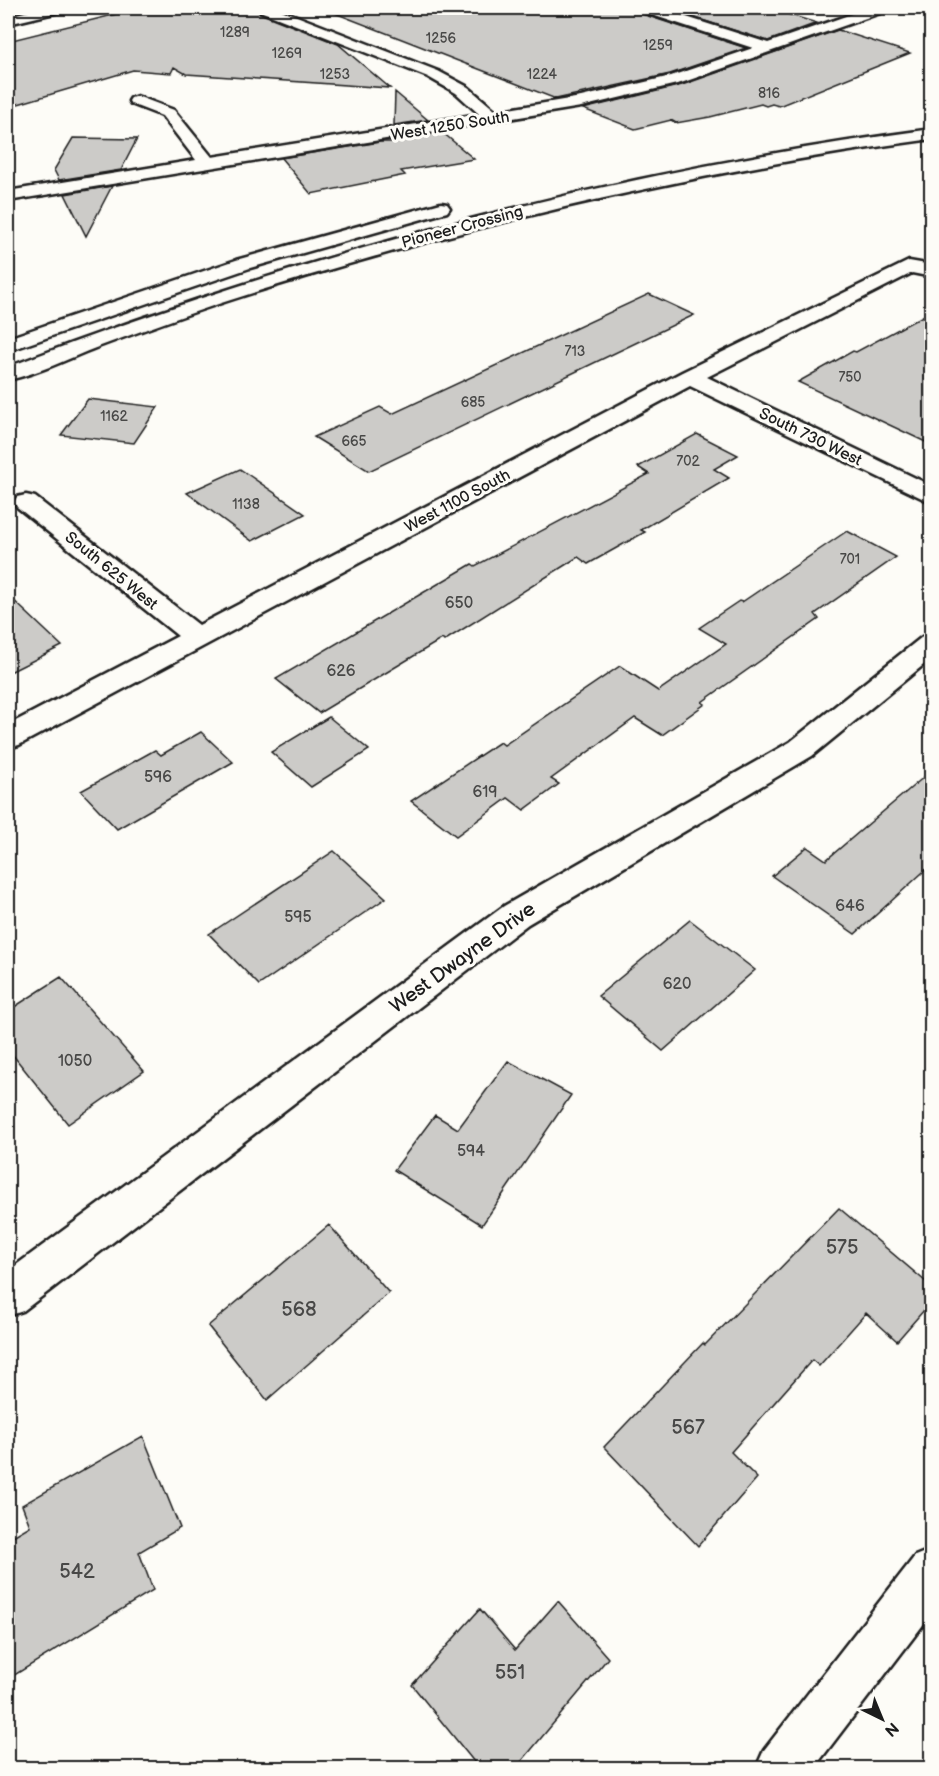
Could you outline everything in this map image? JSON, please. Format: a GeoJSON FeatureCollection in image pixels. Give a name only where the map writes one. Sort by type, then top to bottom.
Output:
{"type":"FeatureCollection","features":[{"type":"Feature","properties":{"kind":"main road"},"geometry":{"type":"LineString","coordinates":[[8,21],[58,8]]}},
{"type":"Feature","properties":{"kind":"main road"},"geometry":{"type":"LineString","coordinates":[[265,8],[433,74],[462,90],[494,117]]}},
{"type":"Feature","properties":{"kind":"main road"},"geometry":{"type":"LineString","coordinates":[[645,8],[769,48]]}},
{"type":"Feature","properties":{"kind":"main road","name":"West 1250 South"},"geometry":{"type":"LineString","coordinates":[[8,196],[581,102],[676,80],[880,8]]}},
{"type":"Feature","properties":{"kind":"main road"},"geometry":{"type":"LineString","coordinates":[[137,101],[168,113],[208,164]]}},
{"type":"Feature","properties":{"kind":"main road","name":"Pioneer Crossing"},"geometry":{"type":"LineString","coordinates":[[8,374],[268,282],[405,241],[518,212],[705,170],[932,134]]}},
{"type":"Feature","properties":{"kind":"main road","name":"Pioneer Crossing"},"geometry":{"type":"LineString","coordinates":[[8,345],[243,264],[378,224],[456,204]]}},
{"type":"Feature","properties":{"kind":"main road","name":"West 1100 South"},"geometry":{"type":"LineString","coordinates":[[8,738],[690,377],[920,269]]}},
{"type":"Feature","properties":{"kind":"main road","name":"South 730 West"},"geometry":{"type":"LineString","coordinates":[[690,377],[932,496]]}},
{"type":"Feature","properties":{"kind":"main road","name":"South 625 West"},"geometry":{"type":"LineString","coordinates":[[26,502],[197,638]]}},
{"type":"Feature","properties":{"kind":"main road","name":"West Dwayne Drive"},"geometry":{"type":"LineString","coordinates":[[8,1296],[516,915],[801,749],[932,643]]}},
{"type":"Feature","properties":{"kind":"main road"},"geometry":{"type":"LineString","coordinates":[[782,1768],[932,1574]]}},
{"type":"Feature","properties":{"kind":"building"},"geometry":{"type":"Polygon","coordinates":[[[141,8],[256,8],[259,13],[338,44],[390,88],[186,74],[174,67],[171,73],[133,70],[8,107],[8,41],[141,8]]]}},
{"type":"Feature","properties":{"kind":"building"},"geometry":{"type":"Polygon","coordinates":[[[327,8],[636,8],[639,13],[746,48],[670,74],[556,99],[327,10],[327,8]]]}},
{"type":"Feature","properties":{"kind":"building"},"geometry":{"type":"Polygon","coordinates":[[[664,8],[767,8],[817,23],[768,41],[664,8]]]}},
{"type":"Feature","properties":{"kind":"building"},"geometry":{"type":"Polygon","coordinates":[[[838,30],[910,53],[779,106],[761,104],[710,117],[676,123],[671,120],[635,129],[583,109],[682,85],[838,30]]]}},
{"type":"Feature","properties":{"kind":"building"},"geometry":{"type":"Polygon","coordinates":[[[395,92],[428,120],[394,125],[395,92]]]}},
{"type":"Feature","properties":{"kind":"building"},"geometry":{"type":"Polygon","coordinates":[[[442,132],[474,159],[401,171],[405,175],[311,194],[281,158],[380,142],[393,142],[393,140],[442,132]]]}},
{"type":"Feature","properties":{"kind":"building"},"geometry":{"type":"Polygon","coordinates":[[[73,138],[137,139],[121,170],[59,180],[54,170],[73,138]]]}},
{"type":"Feature","properties":{"kind":"building"},"geometry":{"type":"Polygon","coordinates":[[[112,186],[86,236],[65,194],[112,186]]]}},
{"type":"Feature","properties":{"kind":"building"},"geometry":{"type":"Polygon","coordinates":[[[649,294],[694,315],[369,471],[314,437],[380,407],[392,414],[649,294]]]}},
{"type":"Feature","properties":{"kind":"building"},"geometry":{"type":"Polygon","coordinates":[[[932,311],[932,445],[798,382],[853,351],[856,352],[932,311]]]}},
{"type":"Feature","properties":{"kind":"building"},"geometry":{"type":"Polygon","coordinates":[[[88,399],[158,407],[134,443],[61,435],[88,399]]]}},
{"type":"Feature","properties":{"kind":"building"},"geometry":{"type":"Polygon","coordinates":[[[697,434],[738,455],[714,469],[729,478],[641,530],[645,532],[588,564],[578,557],[444,641],[442,639],[319,713],[276,679],[472,564],[475,566],[649,474],[638,467],[697,434]]]}},
{"type":"Feature","properties":{"kind":"building"},"geometry":{"type":"Polygon","coordinates":[[[240,469],[305,514],[252,541],[187,493],[240,469]]]}},
{"type":"Feature","properties":{"kind":"building"},"geometry":{"type":"Polygon","coordinates":[[[847,531],[896,557],[815,614],[819,619],[702,702],[705,704],[662,735],[635,718],[551,779],[559,784],[524,810],[508,798],[456,836],[411,801],[500,742],[504,745],[620,666],[658,691],[726,644],[699,628],[739,601],[742,602],[847,531]]]}},
{"type":"Feature","properties":{"kind":"building"},"geometry":{"type":"Polygon","coordinates":[[[8,595],[62,646],[8,673],[8,595]]]}},
{"type":"Feature","properties":{"kind":"building"},"geometry":{"type":"Polygon","coordinates":[[[329,717],[369,750],[311,787],[271,752],[329,717]]]}},
{"type":"Feature","properties":{"kind":"building"},"geometry":{"type":"Polygon","coordinates":[[[201,732],[233,762],[117,829],[81,791],[155,750],[161,755],[201,732]]]}},
{"type":"Feature","properties":{"kind":"building"},"geometry":{"type":"Polygon","coordinates":[[[932,770],[932,864],[855,934],[772,876],[807,847],[826,860],[932,770]]]}},
{"type":"Feature","properties":{"kind":"building"},"geometry":{"type":"Polygon","coordinates":[[[334,851],[386,898],[259,985],[209,934],[334,851]]]}},
{"type":"Feature","properties":{"kind":"building"},"geometry":{"type":"Polygon","coordinates":[[[690,920],[755,970],[663,1051],[598,996],[690,920]]]}},
{"type":"Feature","properties":{"kind":"building"},"geometry":{"type":"Polygon","coordinates":[[[61,977],[144,1071],[68,1124],[8,1049],[8,1011],[61,977]]]}},
{"type":"Feature","properties":{"kind":"building"},"geometry":{"type":"Polygon","coordinates":[[[508,1061],[571,1095],[482,1225],[394,1170],[435,1115],[458,1129],[508,1061]]]}},
{"type":"Feature","properties":{"kind":"building"},"geometry":{"type":"Polygon","coordinates":[[[839,1208],[932,1287],[932,1301],[897,1341],[866,1313],[819,1366],[812,1360],[731,1452],[757,1478],[698,1546],[604,1447],[703,1343],[705,1345],[839,1208]]]}},
{"type":"Feature","properties":{"kind":"building"},"geometry":{"type":"Polygon","coordinates":[[[329,1225],[389,1293],[267,1400],[208,1326],[329,1225]]]}},
{"type":"Feature","properties":{"kind":"building"},"geometry":{"type":"Polygon","coordinates":[[[143,1436],[180,1528],[139,1552],[153,1590],[8,1679],[8,1539],[30,1526],[22,1505],[143,1436]]]}},
{"type":"Feature","properties":{"kind":"building"},"geometry":{"type":"Polygon","coordinates":[[[558,1601],[608,1658],[516,1768],[479,1768],[412,1685],[480,1609],[515,1650],[558,1601]]]}}]}
